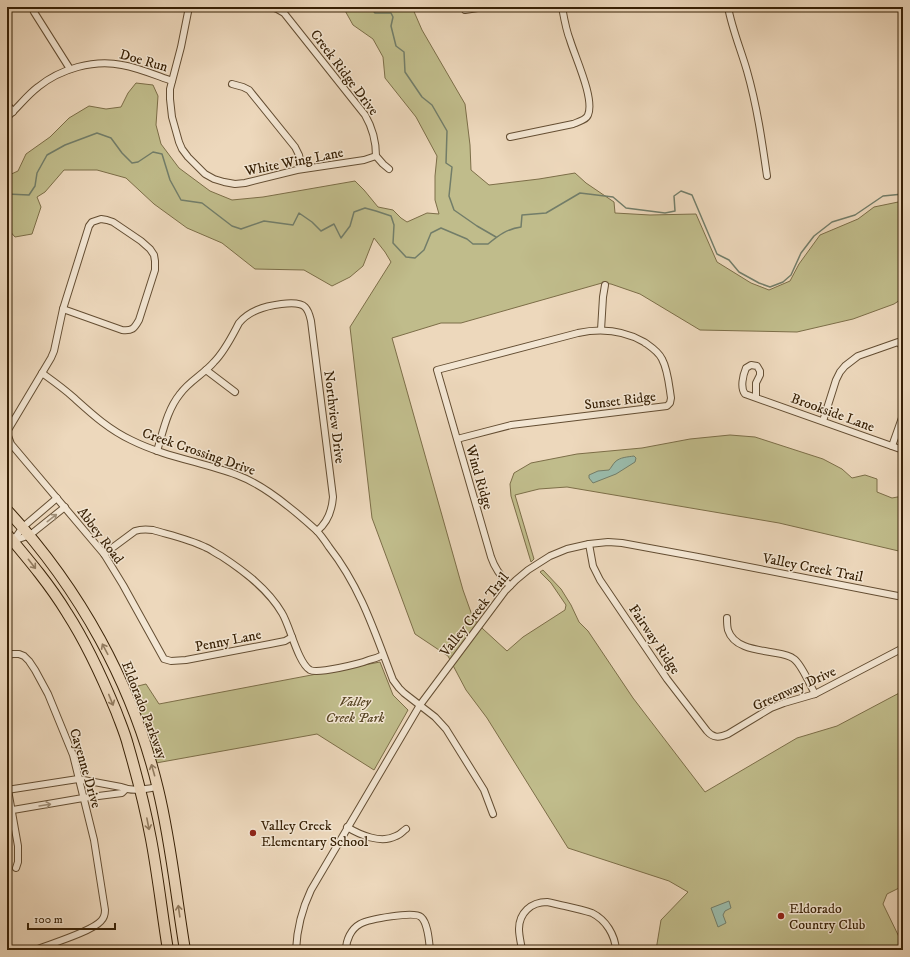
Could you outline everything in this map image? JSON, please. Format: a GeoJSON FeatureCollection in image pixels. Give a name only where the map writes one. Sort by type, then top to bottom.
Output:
{"type":"FeatureCollection","features":[{"type":"Feature","properties":{"kind":"main road","name":"Eldorado Parkway"},"geometry":{"type":"LineString","coordinates":[[7,510],[30,535],[67,584],[92,624],[123,685],[148,752],[158,787],[168,838],[185,950]]}},
{"type":"Feature","properties":{"kind":"main road","name":"Eldorado Parkway"},"geometry":{"type":"LineString","coordinates":[[9,540],[31,563],[67,612],[89,650],[120,721],[140,789],[151,840],[168,950]]}},
{"type":"Feature","properties":{"kind":"street"},"geometry":{"type":"LineString","coordinates":[[32,7],[70,69]]}},
{"type":"Feature","properties":{"kind":"street","name":"White Wing Lane"},"geometry":{"type":"LineString","coordinates":[[189,7],[181,47],[170,89],[170,99],[172,117],[182,149],[188,157],[206,174],[214,179],[235,184],[245,183],[302,169],[364,160],[376,156]]}},
{"type":"Feature","properties":{"kind":"street","name":"Creek Ridge Drive"},"geometry":{"type":"LineString","coordinates":[[271,7],[284,13],[365,115],[372,130],[376,156]]}},
{"type":"Feature","properties":{"kind":"street"},"geometry":{"type":"LineString","coordinates":[[466,10],[484,7]]}},
{"type":"Feature","properties":{"kind":"street"},"geometry":{"type":"LineString","coordinates":[[510,137],[573,124],[588,117],[590,110],[587,92],[583,76],[569,39],[562,7]]}},
{"type":"Feature","properties":{"kind":"street"},"geometry":{"type":"LineString","coordinates":[[728,7],[755,101],[767,176]]}},
{"type":"Feature","properties":{"kind":"street","name":"Doe Run"},"geometry":{"type":"LineString","coordinates":[[7,117],[38,87],[53,77],[70,69],[94,65],[113,64],[134,68],[172,81]]}},
{"type":"Feature","properties":{"kind":"street"},"geometry":{"type":"LineString","coordinates":[[232,84],[243,87],[256,98],[295,147],[299,154],[302,169]]}},
{"type":"Feature","properties":{"kind":"street"},"geometry":{"type":"LineString","coordinates":[[7,104],[13,112]]}},
{"type":"Feature","properties":{"kind":"street"},"geometry":{"type":"LineString","coordinates":[[376,156],[389,169]]}},
{"type":"Feature","properties":{"kind":"street"},"geometry":{"type":"LineString","coordinates":[[8,430],[54,351],[63,309],[87,231],[92,222],[101,219],[113,222],[141,241],[154,255],[155,270],[139,320],[136,326],[131,330],[122,330],[63,309]]}},
{"type":"Feature","properties":{"kind":"street"},"geometry":{"type":"LineString","coordinates":[[601,330],[605,285]]}},
{"type":"Feature","properties":{"kind":"street","name":"Northview Drive"},"geometry":{"type":"LineString","coordinates":[[206,370],[221,353],[243,318],[258,310],[270,306],[296,303],[305,307],[311,321],[333,497],[332,507],[328,516],[324,524],[317,532]]}},
{"type":"Feature","properties":{"kind":"street","name":"Sunset Ridge"},"geometry":{"type":"LineString","coordinates":[[437,370],[583,332],[601,330],[614,331],[633,336],[657,352],[663,360],[671,398],[669,405],[512,425],[457,439]]}},
{"type":"Feature","properties":{"kind":"street"},"geometry":{"type":"LineString","coordinates":[[822,421],[836,380],[845,366],[858,356],[900,341],[903,348]]}},
{"type":"Feature","properties":{"kind":"street","name":"Brookside Lane"},"geometry":{"type":"LineString","coordinates":[[756,397],[756,383],[760,375],[760,371],[757,366],[753,365],[749,366],[745,370],[743,390],[745,394],[903,450]]}},
{"type":"Feature","properties":{"kind":"street"},"geometry":{"type":"LineString","coordinates":[[157,451],[166,422],[179,394],[206,370],[235,392]]}},
{"type":"Feature","properties":{"kind":"street","name":"Wind Ridge"},"geometry":{"type":"LineString","coordinates":[[437,370],[493,563],[500,575],[510,586]]}},
{"type":"Feature","properties":{"kind":"street","name":"Creek Crossing Drive"},"geometry":{"type":"LineString","coordinates":[[42,373],[109,428],[131,440],[157,451],[223,470],[248,480],[280,500],[303,518],[336,555],[354,583],[369,617],[393,680],[411,699],[438,720],[451,735],[484,790],[493,814]]}},
{"type":"Feature","properties":{"kind":"street"},"geometry":{"type":"LineString","coordinates":[[892,446],[903,415]]}},
{"type":"Feature","properties":{"kind":"street","name":"Abbey Road"},"geometry":{"type":"LineString","coordinates":[[8,430],[8,436],[11,444],[104,554],[123,585],[161,655],[164,659],[168,660]]}},
{"type":"Feature","properties":{"kind":"street"},"geometry":{"type":"LineString","coordinates":[[9,540],[22,527],[57,498]]}},
{"type":"Feature","properties":{"kind":"street"},"geometry":{"type":"LineString","coordinates":[[9,540],[30,535],[65,507]]}},
{"type":"Feature","properties":{"kind":"street"},"geometry":{"type":"LineString","coordinates":[[104,554],[127,536],[140,529],[153,530],[195,542],[232,563],[250,576],[266,592],[283,614],[304,665],[310,670],[323,671],[369,661],[383,655]]}},
{"type":"Feature","properties":{"kind":"street","name":"Valley Creek Trail"},"geometry":{"type":"LineString","coordinates":[[296,950],[300,918],[311,890],[420,705],[510,586],[528,570],[546,558],[567,549],[589,544],[614,542],[903,597]]}},
{"type":"Feature","properties":{"kind":"street","name":"Fairway Ridge"},"geometry":{"type":"LineString","coordinates":[[589,544],[593,566],[600,580],[667,678],[707,731],[716,738]]}},
{"type":"Feature","properties":{"kind":"street"},"geometry":{"type":"LineString","coordinates":[[727,618],[729,632],[737,642],[750,648],[787,655],[795,660],[800,666],[814,694]]}},
{"type":"Feature","properties":{"kind":"street","name":"Penny Lane"},"geometry":{"type":"LineString","coordinates":[[168,660],[177,661],[212,656],[285,641],[292,637]]}},
{"type":"Feature","properties":{"kind":"street","name":"Greenway Drive"},"geometry":{"type":"LineString","coordinates":[[716,738],[728,734],[776,706],[814,694],[903,648]]}},
{"type":"Feature","properties":{"kind":"street","name":"Cayenne Drive"},"geometry":{"type":"LineString","coordinates":[[7,655],[19,654],[24,656],[35,670],[48,694],[73,755],[94,840],[105,910],[103,919],[93,927],[35,950]]}},
{"type":"Feature","properties":{"kind":"street"},"geometry":{"type":"LineString","coordinates":[[16,868],[18,854],[9,811],[7,790],[78,779],[126,789],[158,787]]}},
{"type":"Feature","properties":{"kind":"street"},"geometry":{"type":"LineString","coordinates":[[9,811],[122,793],[126,789]]}},
{"type":"Feature","properties":{"kind":"street"},"geometry":{"type":"LineString","coordinates":[[347,827],[357,833],[383,839],[396,837],[406,829]]}},
{"type":"Feature","properties":{"kind":"street"},"geometry":{"type":"LineString","coordinates":[[522,950],[519,929],[522,915],[531,906],[545,902],[595,915],[609,928],[616,950]]}},
{"type":"Feature","properties":{"kind":"street"},"geometry":{"type":"LineString","coordinates":[[346,950],[347,939],[356,927],[361,924],[390,917],[418,915],[424,921],[426,926],[430,950]]}},
{"type":"Feature","properties":{"kind":"green space","name":"Eldorado Country Club"},"geometry":{"type":"Polygon","coordinates":[[[343,7],[412,7],[422,30],[465,104],[470,145],[471,170],[489,185],[575,173],[586,183],[614,202],[615,213],[650,215],[696,214],[717,262],[751,283],[769,290],[790,281],[799,264],[820,235],[858,219],[874,207],[903,201],[903,298],[894,304],[853,319],[797,332],[700,330],[640,294],[611,284],[602,283],[461,323],[441,323],[392,338],[463,590],[473,618],[507,651],[523,637],[565,610],[566,605],[551,583],[540,572],[543,570],[561,589],[579,622],[588,631],[633,698],[705,792],[797,738],[837,726],[903,691],[903,886],[887,894],[883,904],[903,945],[903,950],[656,950],[661,920],[688,892],[669,881],[568,848],[487,718],[466,690],[448,656],[415,634],[372,518],[350,327],[391,262],[374,238],[363,266],[350,277],[332,286],[304,270],[255,269],[222,243],[187,228],[154,204],[126,178],[97,170],[64,170],[45,192],[37,197],[41,207],[32,234],[15,237],[7,228],[7,176],[18,171],[26,154],[50,137],[69,118],[89,106],[106,109],[121,107],[128,93],[136,83],[153,85],[158,96],[156,125],[161,144],[179,168],[210,191],[232,200],[263,197],[355,181],[378,207],[393,210],[407,222],[427,213],[439,214],[435,200],[437,156],[416,117],[385,78],[383,57],[373,39],[353,25],[343,7]]]}},
{"type":"Feature","properties":{"kind":"green space"},"geometry":{"type":"Polygon","coordinates":[[[730,435],[755,437],[823,459],[842,469],[852,478],[865,475],[877,479],[877,492],[892,498],[903,496],[903,552],[779,523],[567,487],[539,489],[515,495],[534,559],[531,562],[511,496],[510,484],[514,473],[531,463],[577,454],[642,448],[690,439],[730,435]]]}},
{"type":"Feature","properties":{"kind":"green space","name":"Valley Creek Park"},"geometry":{"type":"Polygon","coordinates":[[[380,662],[393,695],[408,710],[374,770],[317,734],[156,763],[130,688],[146,684],[159,704],[380,662]]]}},
{"type":"Feature","properties":{"kind":"shaded area"},"geometry":{"type":"Polygon","coordinates":[[[634,456],[636,458],[635,462],[616,474],[593,483],[589,478],[589,475],[598,471],[609,470],[619,459],[634,456]]]}},
{"type":"Feature","properties":{"kind":"shaded area"},"geometry":{"type":"Polygon","coordinates":[[[729,901],[731,908],[725,911],[723,915],[726,923],[718,927],[711,908],[729,901]]]}},
{"type":"Feature","properties":{"kind":"waterway"},"geometry":{"type":"LineString","coordinates":[[370,7],[375,13],[391,13],[393,17],[391,26],[396,46],[404,52],[405,72],[422,97],[432,105],[447,131],[446,163],[452,167],[449,196],[454,210],[496,237]]}},
{"type":"Feature","properties":{"kind":"waterway"},"geometry":{"type":"LineString","coordinates":[[7,194],[29,195],[35,186],[37,173],[47,155],[65,145],[97,133],[111,138],[122,153],[132,163],[138,162],[153,152],[162,154],[170,180],[181,200],[202,203],[232,226],[241,229],[264,221],[293,225],[299,213],[312,222],[321,231],[334,224],[341,238],[350,226],[354,212],[365,208],[391,216],[394,225],[393,243],[406,257],[415,258],[424,250],[431,233],[441,228],[467,239],[473,244],[488,244],[503,233],[511,229],[521,227],[522,215],[546,213],[580,193],[613,197],[626,208],[665,213],[675,211],[674,196],[681,191],[692,195],[717,254],[729,260],[739,272],[770,287],[783,282],[791,275],[801,253],[814,236],[832,222],[855,215],[883,196],[903,194]]}},
{"type":"Feature","properties":{"kind":"place","name":"Valley Creek Elementary School"},"geometry":{"type":"Point","coordinates":[253,833]}},
{"type":"Feature","properties":{"kind":"place","name":"Eldorado Country Club"},"geometry":{"type":"Point","coordinates":[781,916]}}]}
